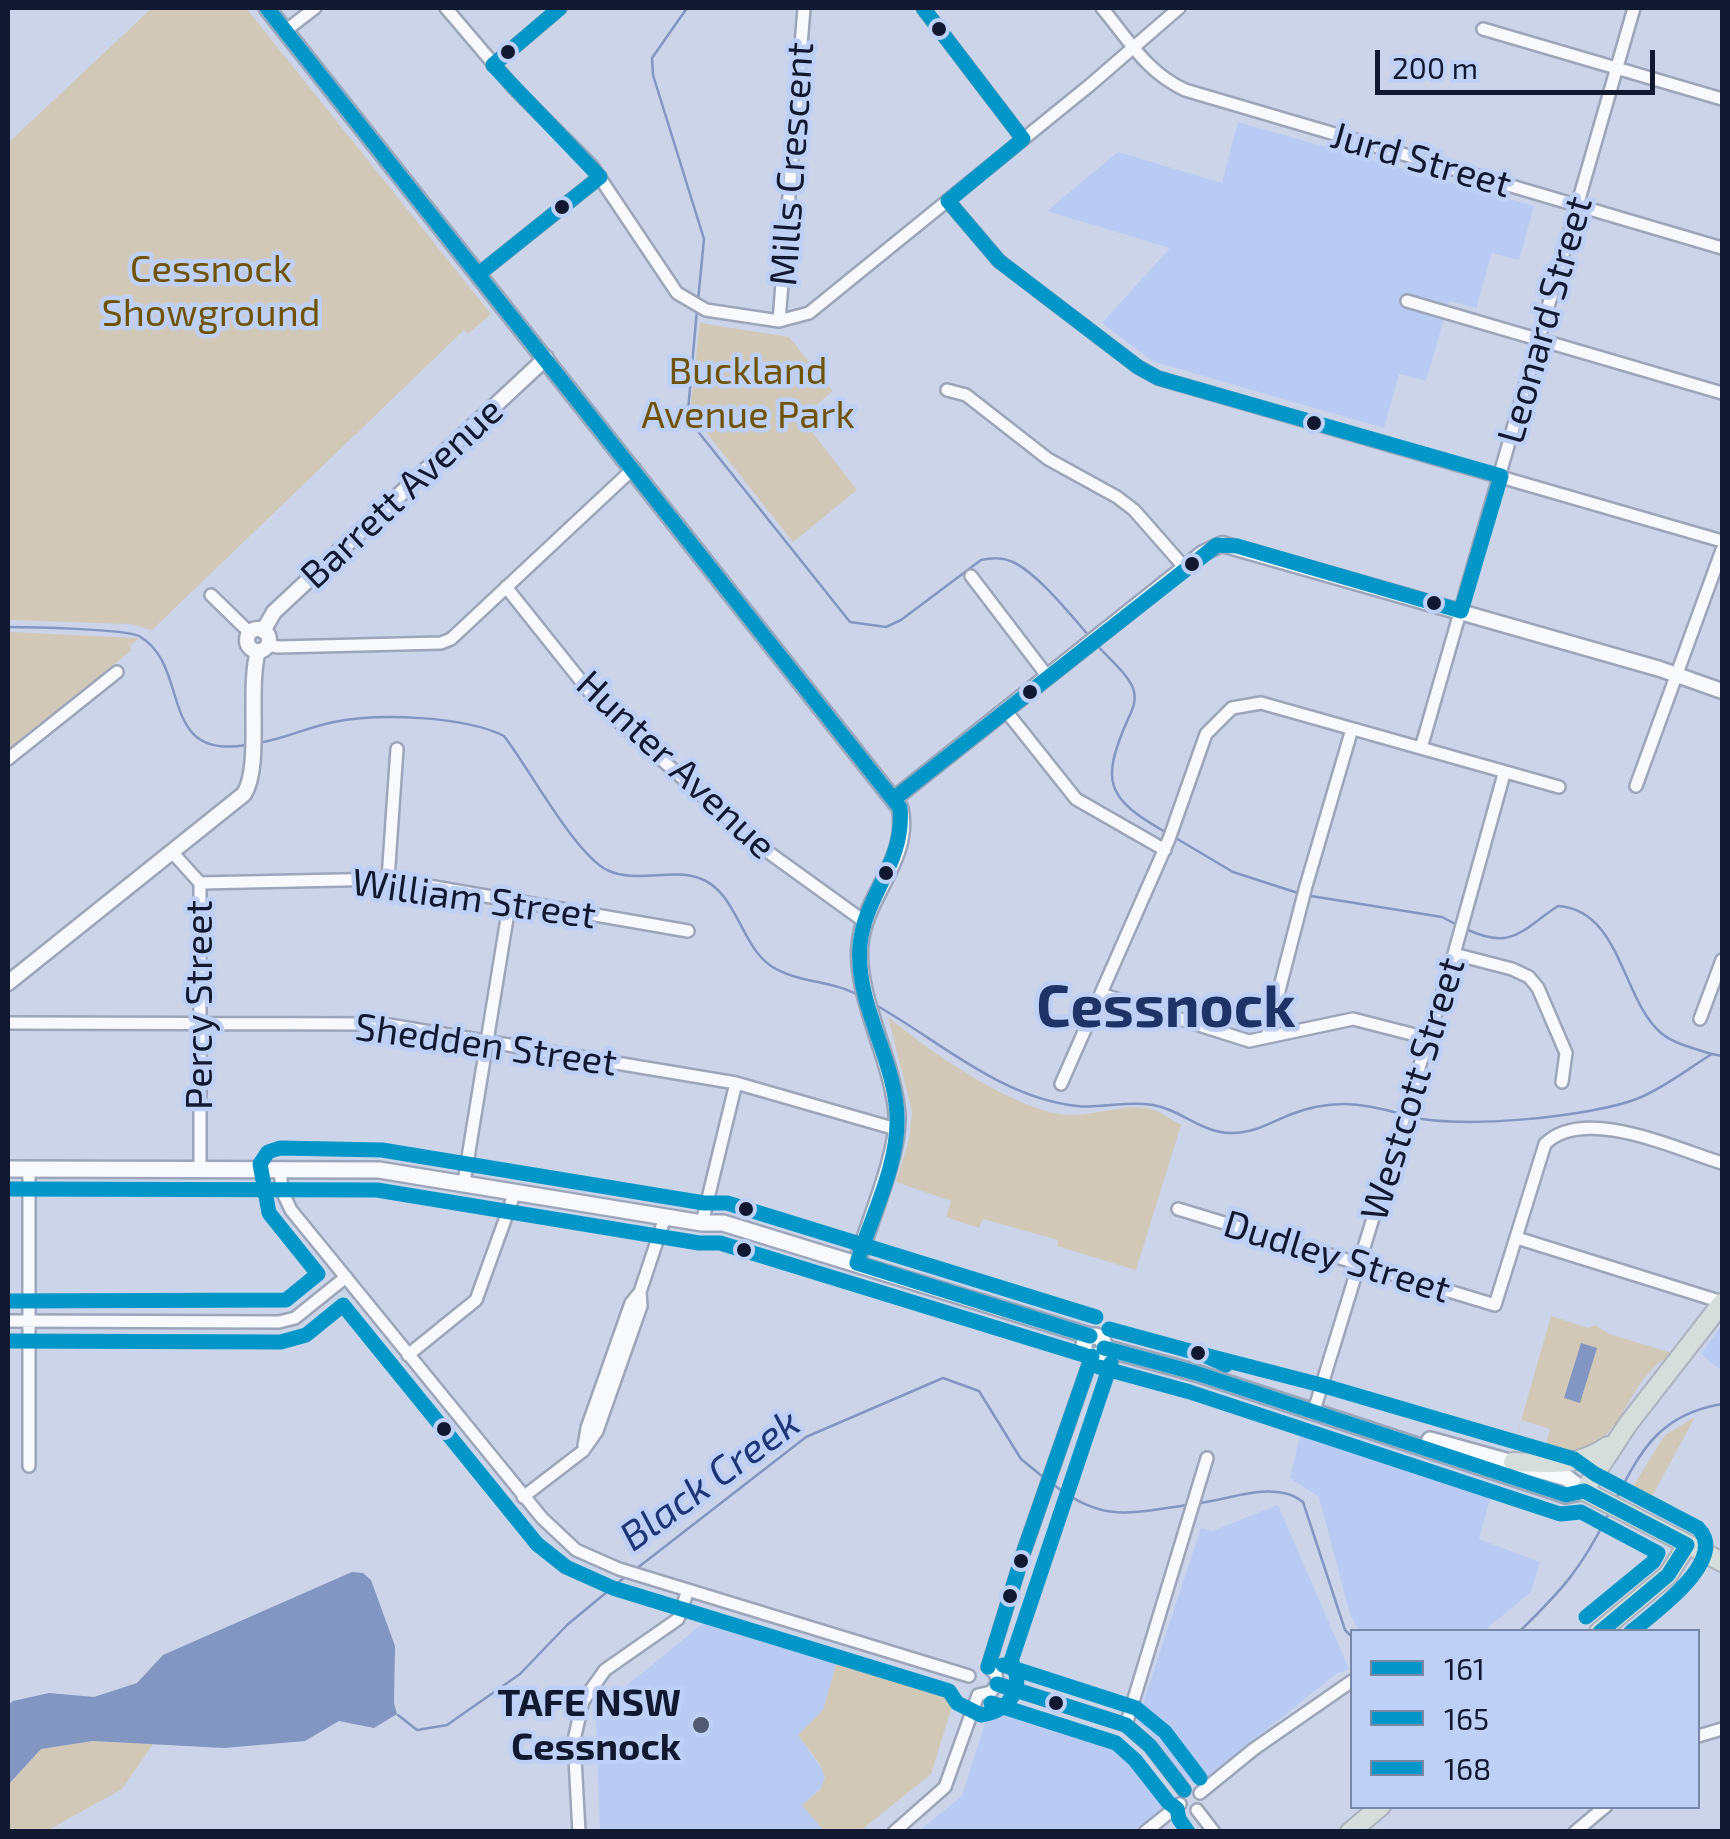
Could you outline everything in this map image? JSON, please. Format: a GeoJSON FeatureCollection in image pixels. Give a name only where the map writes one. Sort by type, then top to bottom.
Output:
{"type":"FeatureCollection","features":[{"type":"Feature","properties":{"kind":"main road"},"geometry":{"type":"LineString","coordinates":[[267,8],[895,798],[902,816],[901,841],[865,922],[859,951],[892,1088],[896,1129],[857,1263]]}},
{"type":"Feature","properties":{"kind":"main road"},"geometry":{"type":"LineString","coordinates":[[8,1168],[379,1170],[702,1223],[723,1222],[857,1263],[1092,1347],[1316,1404],[1567,1478],[1584,1492],[1722,1562]]}},
{"type":"Feature","properties":{"kind":"main road"},"geometry":{"type":"LineString","coordinates":[[702,1223],[720,1232],[1092,1347]]}},
{"type":"Feature","properties":{"kind":"main road"},"geometry":{"type":"LineString","coordinates":[[816,1260],[848,1266],[857,1263]]}},
{"type":"Feature","properties":{"kind":"main road"},"geometry":{"type":"LineString","coordinates":[[857,1263],[863,1270],[896,1284]]}},
{"type":"Feature","properties":{"kind":"main road"},"geometry":{"type":"LineString","coordinates":[[1513,1462],[1575,1463],[1608,1446],[1722,1303]]}},
{"type":"Feature","properties":{"kind":"main road"},"geometry":{"type":"LineString","coordinates":[[1196,1373],[1566,1495],[1584,1492],[1628,1424]]}},
{"type":"Feature","properties":{"kind":"main road"},"geometry":{"type":"LineString","coordinates":[[1291,1406],[1316,1404],[1334,1420]]}},
{"type":"Feature","properties":{"kind":"main road"},"geometry":{"type":"LineString","coordinates":[[1603,1629],[1668,1575],[1687,1545]]}},
{"type":"Feature","properties":{"kind":"main road"},"geometry":{"type":"LineString","coordinates":[[1350,1832],[1377,1809]]}},
{"type":"Feature","properties":{"kind":"street"},"geometry":{"type":"LineString","coordinates":[[286,31],[315,8]]}},
{"type":"Feature","properties":{"kind":"street"},"geometry":{"type":"LineString","coordinates":[[446,8],[493,65],[600,177],[677,293],[706,310],[779,321],[808,313],[1179,8]]}},
{"type":"Feature","properties":{"kind":"street"},"geometry":{"type":"LineString","coordinates":[[493,65],[560,8]]}},
{"type":"Feature","properties":{"kind":"street","name":"Mills Crescent"},"geometry":{"type":"LineString","coordinates":[[779,321],[804,8]]}},
{"type":"Feature","properties":{"kind":"street"},"geometry":{"type":"LineString","coordinates":[[922,8],[1023,139]]}},
{"type":"Feature","properties":{"kind":"street","name":"Jurd Street"},"geometry":{"type":"LineString","coordinates":[[1102,8],[1145,64],[1165,81],[1186,90],[1722,248]]}},
{"type":"Feature","properties":{"kind":"street","name":"Leonard Street"},"geometry":{"type":"LineString","coordinates":[[1421,748],[1634,8]]}},
{"type":"Feature","properties":{"kind":"street"},"geometry":{"type":"LineString","coordinates":[[1482,30],[1722,99]]}},
{"type":"Feature","properties":{"kind":"street"},"geometry":{"type":"LineString","coordinates":[[480,272],[600,177]]}},
{"type":"Feature","properties":{"kind":"street"},"geometry":{"type":"LineString","coordinates":[[948,201],[1000,261],[1138,367],[1158,378],[1722,542]]}},
{"type":"Feature","properties":{"kind":"street"},"geometry":{"type":"LineString","coordinates":[[1407,301],[1722,393]]}},
{"type":"Feature","properties":{"kind":"street","name":"Barrett Avenue"},"geometry":{"type":"LineString","coordinates":[[260,640],[274,612],[546,358]]}},
{"type":"Feature","properties":{"kind":"street"},"geometry":{"type":"LineString","coordinates":[[948,390],[966,396],[1048,459],[1117,497],[1134,510],[1185,568]]}},
{"type":"Feature","properties":{"kind":"street"},"geometry":{"type":"LineString","coordinates":[[211,595],[260,640],[278,647],[441,643],[451,639],[634,468]]}},
{"type":"Feature","properties":{"kind":"street"},"geometry":{"type":"LineString","coordinates":[[895,798],[1213,546],[1232,545],[1676,674],[1722,691]]}},
{"type":"Feature","properties":{"kind":"street"},"geometry":{"type":"LineString","coordinates":[[1636,786],[1722,550]]}},
{"type":"Feature","properties":{"kind":"street"},"geometry":{"type":"LineString","coordinates":[[971,576],[1048,677]]}},
{"type":"Feature","properties":{"kind":"street","name":"Hunter Avenue"},"geometry":{"type":"LineString","coordinates":[[506,587],[601,706],[757,844],[865,922]]}},
{"type":"Feature","properties":{"kind":"street"},"geometry":{"type":"LineString","coordinates":[[8,983],[244,794],[250,784],[251,726],[260,640]]}},
{"type":"Feature","properties":{"kind":"street"},"geometry":{"type":"LineString","coordinates":[[8,759],[117,672]]}},
{"type":"Feature","properties":{"kind":"street"},"geometry":{"type":"LineString","coordinates":[[1062,1084],[1169,839],[1206,734],[1232,708],[1261,703],[1559,787]]}},
{"type":"Feature","properties":{"kind":"street"},"geometry":{"type":"LineString","coordinates":[[1006,711],[1076,798],[1169,839]]}},
{"type":"Feature","properties":{"kind":"street"},"geometry":{"type":"LineString","coordinates":[[1267,1037],[1352,729]]}},
{"type":"Feature","properties":{"kind":"street"},"geometry":{"type":"LineString","coordinates":[[388,878],[397,749]]}},
{"type":"Feature","properties":{"kind":"street","name":"Westcott Street"},"geometry":{"type":"LineString","coordinates":[[1316,1404],[1454,954],[1504,774]]}},
{"type":"Feature","properties":{"kind":"street","name":"Percy Street"},"geometry":{"type":"LineString","coordinates":[[172,852],[200,883],[200,1168]]}},
{"type":"Feature","properties":{"kind":"street","name":"William Street"},"geometry":{"type":"LineString","coordinates":[[200,883],[388,878],[688,931]]}},
{"type":"Feature","properties":{"kind":"street"},"geometry":{"type":"LineString","coordinates":[[464,1182],[510,900]]}},
{"type":"Feature","properties":{"kind":"street"},"geometry":{"type":"LineString","coordinates":[[1454,954],[1512,969],[1538,988],[1566,1052],[1562,1082]]}},
{"type":"Feature","properties":{"kind":"street"},"geometry":{"type":"LineString","coordinates":[[1700,1019],[1722,960]]}},
{"type":"Feature","properties":{"kind":"street"},"geometry":{"type":"LineString","coordinates":[[1101,994],[1249,1041],[1353,1019],[1427,1038]]}},
{"type":"Feature","properties":{"kind":"street","name":"Shedden Street"},"geometry":{"type":"LineString","coordinates":[[8,1023],[383,1024],[736,1083],[896,1129]]}},
{"type":"Feature","properties":{"kind":"street"},"geometry":{"type":"LineString","coordinates":[[702,1223],[736,1083]]}},
{"type":"Feature","properties":{"kind":"street"},"geometry":{"type":"LineString","coordinates":[[1722,1163],[1618,1130],[1562,1131],[1545,1144],[1517,1238],[1722,1303]]}},
{"type":"Feature","properties":{"kind":"street"},"geometry":{"type":"LineString","coordinates":[[29,1168],[30,1466]]}},
{"type":"Feature","properties":{"kind":"street"},"geometry":{"type":"LineString","coordinates":[[280,1168],[287,1204],[523,1498],[576,1550],[644,1577],[968,1676]]}},
{"type":"Feature","properties":{"kind":"street"},"geometry":{"type":"LineString","coordinates":[[408,1355],[476,1300],[515,1192]]}},
{"type":"Feature","properties":{"kind":"street","name":"Dudley Street"},"geometry":{"type":"LineString","coordinates":[[1178,1208],[1495,1304],[1517,1238]]}},
{"type":"Feature","properties":{"kind":"street"},"geometry":{"type":"LineString","coordinates":[[523,1498],[584,1451],[596,1431],[641,1306],[640,1292],[665,1217]]}},
{"type":"Feature","properties":{"kind":"street"},"geometry":{"type":"LineString","coordinates":[[8,1321],[288,1321],[346,1278]]}},
{"type":"Feature","properties":{"kind":"street"},"geometry":{"type":"LineString","coordinates":[[988,1667],[1092,1347]]}},
{"type":"Feature","properties":{"kind":"street"},"geometry":{"type":"LineString","coordinates":[[1126,1725],[1207,1458]]}},
{"type":"Feature","properties":{"kind":"street"},"geometry":{"type":"LineString","coordinates":[[579,1832],[574,1740],[584,1701],[605,1670],[678,1619],[688,1590]]}},
{"type":"Feature","properties":{"kind":"street"},"geometry":{"type":"LineString","coordinates":[[968,1676],[976,1667],[988,1667],[996,1674],[997,1684],[991,1692],[978,1695]]}},
{"type":"Feature","properties":{"kind":"street"},"geometry":{"type":"LineString","coordinates":[[968,1676],[970,1687],[978,1695]]}},
{"type":"Feature","properties":{"kind":"street"},"geometry":{"type":"LineString","coordinates":[[1200,1793],[1254,1749],[1350,1682]]}},
{"type":"Feature","properties":{"kind":"street"},"geometry":{"type":"LineString","coordinates":[[997,1684],[1126,1725],[1150,1746],[1187,1810],[1196,1810]]}},
{"type":"Feature","properties":{"kind":"street"},"geometry":{"type":"LineString","coordinates":[[894,1832],[944,1787],[978,1695]]}},
{"type":"Feature","properties":{"kind":"street"},"geometry":{"type":"LineString","coordinates":[[1145,1832],[1192,1788],[1200,1793],[1202,1802],[1196,1810]]}},
{"type":"Feature","properties":{"kind":"street"},"geometry":{"type":"LineString","coordinates":[[1575,1832],[1598,1809]]}},
{"type":"Feature","properties":{"kind":"street"},"geometry":{"type":"LineString","coordinates":[[1196,1810],[1214,1832]]}},
{"type":"Feature","properties":{"kind":"shaded area"},"geometry":{"type":"Polygon","coordinates":[[[1238,122],[1534,206],[1519,260],[1492,253],[1476,308],[1449,301],[1426,381],[1399,374],[1384,428],[1152,361],[1102,323],[1170,248],[1047,211],[1118,152],[1222,183],[1238,122]]]}},
{"type":"Feature","properties":{"kind":"shaded area"},"geometry":{"type":"Polygon","coordinates":[[[1722,1325],[1722,1371],[1701,1354],[1722,1325]]]}},
{"type":"Feature","properties":{"kind":"shaded area"},"geometry":{"type":"Polygon","coordinates":[[[1581,1343],[1597,1348],[1580,1403],[1564,1398],[1581,1343]]]}},
{"type":"Feature","properties":{"kind":"shaded area"},"geometry":{"type":"Polygon","coordinates":[[[1302,1427],[1493,1488],[1479,1539],[1540,1562],[1531,1592],[1486,1629],[1358,1629],[1350,1614],[1319,1497],[1290,1478],[1302,1427]]]}},
{"type":"Feature","properties":{"kind":"shaded area"},"geometry":{"type":"Polygon","coordinates":[[[1278,1505],[1349,1669],[1336,1674],[1197,1785],[1184,1777],[1137,1721],[1201,1528],[1212,1531],[1278,1505]]]}},
{"type":"Feature","properties":{"kind":"shaded area"},"geometry":{"type":"Polygon","coordinates":[[[352,1572],[363,1573],[371,1580],[395,1646],[397,1714],[374,1728],[339,1721],[305,1741],[224,1748],[93,1741],[41,1749],[8,1785],[8,1705],[13,1701],[49,1693],[94,1697],[137,1683],[163,1655],[352,1572]]]}},
{"type":"Feature","properties":{"kind":"shaded area","name":"TAFE NSW Cessnock"},"geometry":{"type":"Polygon","coordinates":[[[712,1616],[839,1655],[823,1710],[798,1735],[825,1774],[822,1787],[802,1805],[824,1831],[600,1831],[598,1709],[712,1616]]]}},
{"type":"Feature","properties":{"kind":"shaded area"},"geometry":{"type":"Polygon","coordinates":[[[996,1703],[1121,1742],[1170,1802],[1133,1831],[919,1831],[962,1796],[990,1707],[996,1703]]]}},
{"type":"Feature","properties":{"kind":"green space","name":"Cessnock Showground"},"geometry":{"type":"Polygon","coordinates":[[[152,8],[246,8],[491,314],[468,334],[464,330],[152,630],[131,624],[8,620],[8,143],[152,8]]]}},
{"type":"Feature","properties":{"kind":"green space","name":"Buckland Avenue Park"},"geometry":{"type":"Polygon","coordinates":[[[700,323],[789,337],[833,391],[801,418],[857,490],[793,542],[694,417],[691,403],[700,323]]]}},
{"type":"Feature","properties":{"kind":"green space"},"geometry":{"type":"Polygon","coordinates":[[[8,632],[139,638],[130,646],[132,650],[8,749],[8,632]]]}},
{"type":"Feature","properties":{"kind":"green space"},"geometry":{"type":"Polygon","coordinates":[[[888,1017],[974,1078],[1024,1103],[1069,1115],[1143,1108],[1181,1125],[1136,1270],[1057,1246],[1058,1240],[983,1219],[979,1228],[946,1217],[951,1201],[896,1182],[909,1140],[912,1111],[888,1017]]]}},
{"type":"Feature","properties":{"kind":"green space"},"geometry":{"type":"Polygon","coordinates":[[[1551,1316],[1588,1328],[1595,1325],[1609,1334],[1672,1353],[1653,1369],[1620,1418],[1595,1443],[1543,1455],[1550,1429],[1522,1420],[1512,1452],[1551,1316]]]}},
{"type":"Feature","properties":{"kind":"green space"},"geometry":{"type":"Polygon","coordinates":[[[1695,1417],[1649,1502],[1630,1491],[1665,1435],[1695,1417]]]}},
{"type":"Feature","properties":{"kind":"green space"},"geometry":{"type":"Polygon","coordinates":[[[839,1655],[948,1688],[954,1700],[931,1774],[860,1831],[824,1831],[802,1805],[820,1790],[825,1778],[798,1735],[823,1710],[839,1655]]]}},
{"type":"Feature","properties":{"kind":"green space"},"geometry":{"type":"Polygon","coordinates":[[[93,1741],[153,1744],[122,1789],[50,1829],[8,1831],[8,1785],[41,1749],[93,1741]]]}},
{"type":"Feature","properties":{"kind":"waterway"},"geometry":{"type":"LineString","coordinates":[[687,8],[652,58],[653,75],[704,239],[698,301]]}},
{"type":"Feature","properties":{"kind":"waterway"},"geometry":{"type":"LineString","coordinates":[[697,309],[688,411],[692,424],[850,622],[886,627],[981,560],[997,558],[1013,562],[1033,576],[1089,636]]}},
{"type":"Feature","properties":{"kind":"waterway"},"geometry":{"type":"LineString","coordinates":[[8,627],[97,630],[139,636],[155,650],[187,725],[199,739],[218,746],[246,745]]}},
{"type":"Feature","properties":{"kind":"waterway"},"geometry":{"type":"LineString","coordinates":[[1097,645],[1134,692],[1133,708],[1114,759],[1114,787],[1131,809],[1167,833]]}},
{"type":"Feature","properties":{"kind":"waterway"},"geometry":{"type":"LineString","coordinates":[[258,743],[334,722],[374,718],[444,720],[504,736],[566,829],[594,861],[607,870],[630,876],[677,874],[699,878],[722,894],[752,945],[771,966],[858,995]]}},
{"type":"Feature","properties":{"kind":"waterway"},"geometry":{"type":"LineString","coordinates":[[1174,837],[1233,872],[1298,893]]}},
{"type":"Feature","properties":{"kind":"waterway"},"geometry":{"type":"LineString","coordinates":[[1311,896],[1442,917],[1459,926]]}},
{"type":"Feature","properties":{"kind":"waterway"},"geometry":{"type":"LineString","coordinates":[[1466,929],[1506,938],[1525,930],[1558,906],[1579,911],[1608,939],[1637,1000],[1661,1033],[1712,1054]]}},
{"type":"Feature","properties":{"kind":"waterway"},"geometry":{"type":"LineString","coordinates":[[874,1004],[996,1080],[1049,1101],[1086,1107],[1153,1105],[1211,1130],[1232,1133],[1332,1104],[1401,1114]]}},
{"type":"Feature","properties":{"kind":"waterway"},"geometry":{"type":"LineString","coordinates":[[1409,1116],[1458,1122],[1590,1111],[1639,1098],[1712,1054],[1722,1056]]}},
{"type":"Feature","properties":{"kind":"waterway","name":"Black Creek"},"geometry":{"type":"LineString","coordinates":[[636,1569],[806,1437],[943,1378],[979,1391],[1021,1459],[1043,1477]]}},
{"type":"Feature","properties":{"kind":"waterway","name":"Black Creek"},"geometry":{"type":"LineString","coordinates":[[1616,1499],[1656,1436],[1684,1416],[1722,1404]]}},
{"type":"Feature","properties":{"kind":"waterway","name":"Black Creek"},"geometry":{"type":"LineString","coordinates":[[1054,1485],[1103,1510],[1133,1512],[1187,1505]]}},
{"type":"Feature","properties":{"kind":"waterway","name":"Black Creek"},"geometry":{"type":"LineString","coordinates":[[1200,1503],[1267,1492],[1280,1492],[1303,1502],[1345,1630],[1350,1635]]}},
{"type":"Feature","properties":{"kind":"waterway","name":"Black Creek"},"geometry":{"type":"LineString","coordinates":[[1522,1629],[1570,1578],[1608,1515]]}},
{"type":"Feature","properties":{"kind":"waterway","name":"Black Creek"},"geometry":{"type":"LineString","coordinates":[[398,1715],[417,1730],[447,1725],[520,1674],[567,1625],[625,1577]]}},
{"type":"Feature","properties":{"kind":"transit line","name":"161"},"geometry":{"type":"LineString","coordinates":[[267,8],[900,808],[897,845],[869,910],[860,945],[863,989],[890,1073],[897,1116],[889,1172],[857,1263]]}},
{"type":"Feature","properties":{"kind":"transit line","name":"161"},"geometry":{"type":"LineString","coordinates":[[480,273],[600,177],[493,65],[560,8]]}},
{"type":"Feature","properties":{"kind":"transit line","name":"161"},"geometry":{"type":"LineString","coordinates":[[895,798],[1217,545],[1237,546],[1461,611],[1501,476],[1158,378],[999,261],[948,201],[1023,139],[923,8]]}},
{"type":"Feature","properties":{"kind":"transit line","name":"168"},"geometry":{"type":"LineString","coordinates":[[8,1301],[286,1300],[318,1274],[269,1213],[260,1164],[268,1152],[280,1148],[382,1150],[704,1203],[727,1203],[1096,1317]]}},
{"type":"Feature","properties":{"kind":"transit line","name":"165"},"geometry":{"type":"LineString","coordinates":[[8,1189],[377,1190],[699,1243],[720,1243],[1084,1355]]}},
{"type":"Feature","properties":{"kind":"transit line","name":"161"},"geometry":{"type":"LineString","coordinates":[[857,1263],[1090,1336]]}},
{"type":"Feature","properties":{"kind":"transit line","name":"165"},"geometry":{"type":"LineString","coordinates":[[8,1341],[281,1342],[306,1335],[343,1305],[537,1544],[566,1567],[613,1588],[949,1691],[957,1703],[981,1715],[1000,1709],[1015,1689],[1017,1680],[1011,1661],[1111,1363]]}},
{"type":"Feature","properties":{"kind":"transit line","name":"168"},"geometry":{"type":"LineString","coordinates":[[1109,1329],[1201,1354],[1226,1365]]}},
{"type":"Feature","properties":{"kind":"transit line","name":"161"},"geometry":{"type":"LineString","coordinates":[[1104,1348],[1196,1373],[1566,1495],[1584,1491],[1687,1545],[1668,1575],[1604,1629]]}},
{"type":"Feature","properties":{"kind":"transit line","name":"168"},"geometry":{"type":"LineString","coordinates":[[1201,1354],[1574,1459],[1698,1528],[1705,1541],[1697,1570],[1635,1629]]}},
{"type":"Feature","properties":{"kind":"transit line","name":"161"},"geometry":{"type":"LineString","coordinates":[[988,1667],[1092,1356]]}},
{"type":"Feature","properties":{"kind":"transit line","name":"165"},"geometry":{"type":"LineString","coordinates":[[1099,1367],[1190,1392],[1560,1514],[1581,1512],[1658,1553],[1653,1562],[1586,1617]]}},
{"type":"Feature","properties":{"kind":"transit line","name":"168"},"geometry":{"type":"LineString","coordinates":[[1003,1665],[1136,1708],[1165,1732],[1200,1778]]}},
{"type":"Feature","properties":{"kind":"transit line","name":"161"},"geometry":{"type":"LineString","coordinates":[[997,1684],[1126,1725],[1150,1746],[1184,1790]]}},
{"type":"Feature","properties":{"kind":"transit line","name":"165"},"geometry":{"type":"LineString","coordinates":[[991,1703],[1116,1743],[1177,1809],[1188,1832]]}},
{"type":"Feature","properties":{"kind":"place","name":"TAFE NSW Cessnock"},"geometry":{"type":"Point","coordinates":[701,1725]}},
{"type":"Feature","properties":{"kind":"district","name":"Cessnock"},"geometry":{"type":"Point","coordinates":[1166,1008]}}]}
